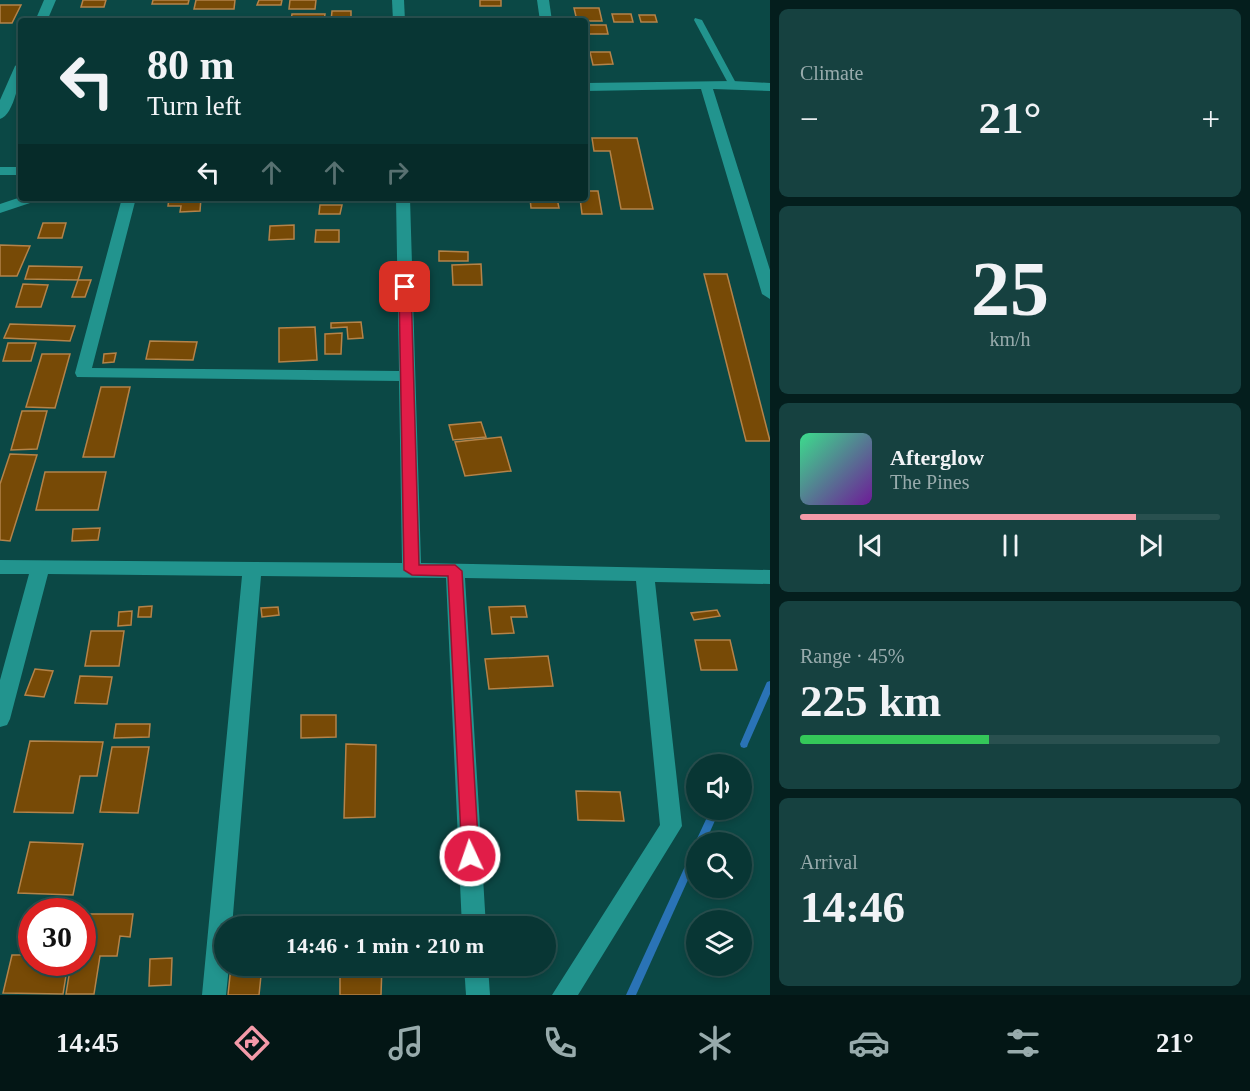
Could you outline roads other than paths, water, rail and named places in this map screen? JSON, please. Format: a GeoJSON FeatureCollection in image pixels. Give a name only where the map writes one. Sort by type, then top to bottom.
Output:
{"type":"FeatureCollection","features":[{"type":"Feature","properties":{"kind":"street"},"geometry":{"type":"LineString","coordinates":[[41,18],[50,0]]}},
{"type":"Feature","properties":{"kind":"street"},"geometry":{"type":"LineString","coordinates":[[398,0],[399,18]]}},
{"type":"Feature","properties":{"kind":"street"},"geometry":{"type":"LineString","coordinates":[[543,0],[546,18]]}},
{"type":"Feature","properties":{"kind":"street"},"geometry":{"type":"LineString","coordinates":[[0,115],[18,73]]}},
{"type":"Feature","properties":{"kind":"street"},"geometry":{"type":"LineString","coordinates":[[588,87],[733,85],[770,87]]}},
{"type":"Feature","properties":{"kind":"street"},"geometry":{"type":"LineString","coordinates":[[706,86],[767,274],[770,294]]}},
{"type":"Feature","properties":{"kind":"street"},"geometry":{"type":"LineString","coordinates":[[0,171],[18,171]]}},
{"type":"Feature","properties":{"kind":"street"},"geometry":{"type":"LineString","coordinates":[[0,209],[23,201]]}},
{"type":"Feature","properties":{"kind":"street"},"geometry":{"type":"LineString","coordinates":[[128,201],[83,373],[407,376]]}},
{"type":"Feature","properties":{"kind":"street"},"geometry":{"type":"LineString","coordinates":[[403,201],[412,570]]}},
{"type":"Feature","properties":{"kind":"street"},"geometry":{"type":"LineString","coordinates":[[0,567],[412,570],[770,577]]}},
{"type":"Feature","properties":{"kind":"street"},"geometry":{"type":"LineString","coordinates":[[0,719],[40,567]]}},
{"type":"Feature","properties":{"kind":"street"},"geometry":{"type":"LineString","coordinates":[[214,995],[250,614],[252,569]]}},
{"type":"Feature","properties":{"kind":"street"},"geometry":{"type":"LineString","coordinates":[[455,571],[473,916]]}},
{"type":"Feature","properties":{"kind":"street"},"geometry":{"type":"LineString","coordinates":[[564,995],[671,826],[645,574]]}},
{"type":"Feature","properties":{"kind":"street"},"geometry":{"type":"LineString","coordinates":[[477,976],[478,995]]}},
{"type":"Feature","properties":{"kind":"lane"},"geometry":{"type":"LineString","coordinates":[[698,20],[733,85]]}},
{"type":"Feature","properties":{"kind":"waterway"},"geometry":{"type":"LineString","coordinates":[[744,744],[770,684]]}},
{"type":"Feature","properties":{"kind":"waterway"},"geometry":{"type":"LineString","coordinates":[[705,832],[710,820]]}},
{"type":"Feature","properties":{"kind":"waterway"},"geometry":{"type":"LineString","coordinates":[[631,995],[686,874]]}}]}
